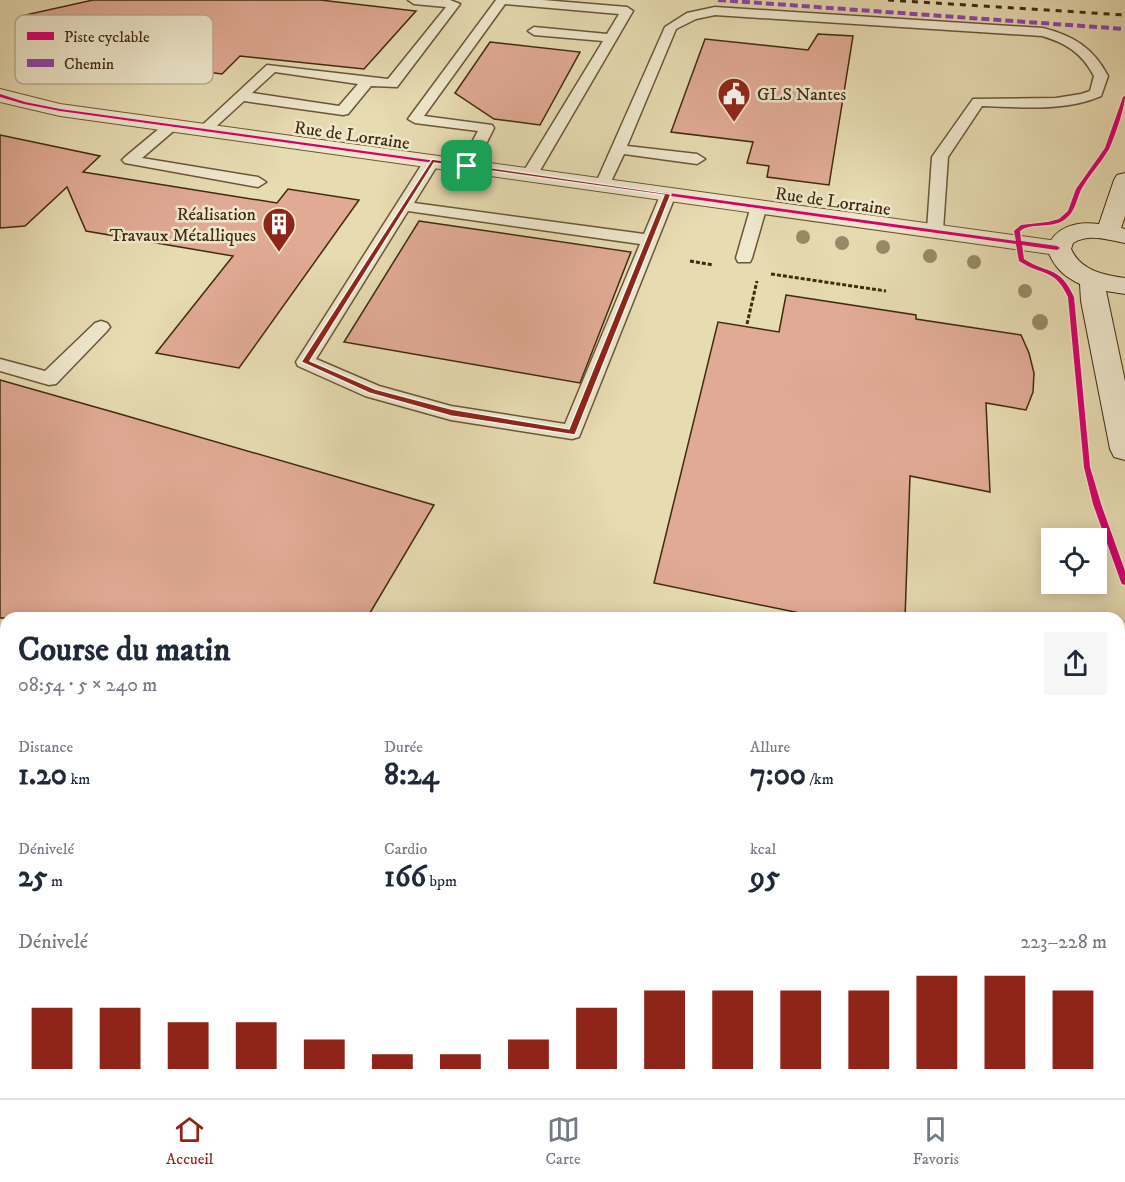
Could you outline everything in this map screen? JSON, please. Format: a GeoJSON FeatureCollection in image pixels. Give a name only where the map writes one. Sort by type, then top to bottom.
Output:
{"type":"FeatureCollection","features":[{"type":"Feature","properties":{"kind":"street","name":"Rue de Lorraine"},"geometry":{"type":"LineString","coordinates":[[0,95],[24,103],[60,110],[1058,248]]}},
{"type":"Feature","properties":{"kind":"street"},"geometry":{"type":"LineString","coordinates":[[1125,180],[1116,233],[1079,230],[1060,240],[1058,248],[1059,256],[1067,266],[1093,281],[1125,286]]}},
{"type":"Feature","properties":{"kind":"street"},"geometry":{"type":"LineString","coordinates":[[1093,281],[1094,301],[1125,449]]}},
{"type":"Feature","properties":{"kind":"street"},"geometry":{"type":"LineString","coordinates":[[1117,412],[1125,351]]}},
{"type":"Feature","properties":{"kind":"lane"},"geometry":{"type":"LineString","coordinates":[[204,130],[272,68],[392,84],[454,4],[414,0]]}},
{"type":"Feature","properties":{"kind":"lane"},"geometry":{"type":"LineString","coordinates":[[467,166],[487,128],[415,119],[502,0],[627,11],[530,174]]}},
{"type":"Feature","properties":{"kind":"lane"},"geometry":{"type":"LineString","coordinates":[[603,185],[667,34],[671,27],[683,18],[715,11],[1043,32],[1080,46],[1092,57],[1101,76],[1096,93],[1086,99],[978,102],[940,158],[935,230]]}},
{"type":"Feature","properties":{"kind":"lane"},"geometry":{"type":"LineString","coordinates":[[534,31],[611,38]]}},
{"type":"Feature","properties":{"kind":"lane"},"geometry":{"type":"LineString","coordinates":[[241,96],[343,111],[368,81]]}},
{"type":"Feature","properties":{"kind":"lane"},"geometry":{"type":"LineString","coordinates":[[172,125],[130,160],[258,182]]}},
{"type":"Feature","properties":{"kind":"lane"},"geometry":{"type":"LineString","coordinates":[[618,149],[697,159]]}},
{"type":"Feature","properties":{"kind":"lane"},"geometry":{"type":"LineString","coordinates":[[432,161],[306,362],[372,391],[440,410],[572,432],[668,194]]}},
{"type":"Feature","properties":{"kind":"lane"},"geometry":{"type":"LineString","coordinates":[[404,206],[649,240]]}},
{"type":"Feature","properties":{"kind":"lane"},"geometry":{"type":"LineString","coordinates":[[744,258],[759,206]]}},
{"type":"Feature","properties":{"kind":"lane"},"geometry":{"type":"LineString","coordinates":[[0,365],[49,379],[100,327]]}},
{"type":"Feature","properties":{"kind":"path"},"geometry":{"type":"LineString","coordinates":[[690,261],[720,266]]}},
{"type":"Feature","properties":{"kind":"path"},"geometry":{"type":"LineString","coordinates":[[747,324],[759,272]]}},
{"type":"Feature","properties":{"kind":"path"},"geometry":{"type":"LineString","coordinates":[[770,273],[886,291]]}},
{"type":"Feature","properties":{"kind":"building"},"geometry":{"type":"Polygon","coordinates":[[[93,0],[320,0],[416,11],[364,69],[240,56],[222,74],[213,73],[213,15],[26,15],[93,0]]]}},
{"type":"Feature","properties":{"kind":"building"},"geometry":{"type":"Polygon","coordinates":[[[818,34],[853,36],[829,185],[767,177],[769,166],[747,163],[753,142],[671,132],[705,39],[808,50],[818,34]]]}},
{"type":"Feature","properties":{"kind":"building"},"geometry":{"type":"Polygon","coordinates":[[[490,42],[580,52],[540,125],[494,119],[455,93],[490,42]]]}},
{"type":"Feature","properties":{"kind":"building"},"geometry":{"type":"Polygon","coordinates":[[[0,135],[100,156],[83,172],[277,203],[288,189],[359,200],[239,368],[156,353],[233,256],[86,231],[67,187],[25,226],[0,228],[0,135]]]}},
{"type":"Feature","properties":{"kind":"building"},"geometry":{"type":"Polygon","coordinates":[[[419,221],[631,252],[580,383],[344,342],[419,221]]]}},
{"type":"Feature","properties":{"kind":"building"},"geometry":{"type":"Polygon","coordinates":[[[786,295],[916,315],[916,319],[1021,335],[1034,373],[1033,392],[1026,410],[986,403],[990,492],[910,476],[905,612],[795,612],[654,583],[718,322],[779,332],[786,295]]]}},
{"type":"Feature","properties":{"kind":"building"},"geometry":{"type":"Polygon","coordinates":[[[0,380],[434,505],[371,612],[0,612],[0,380]]]}},
{"type":"Feature","properties":{"kind":"railway"},"geometry":{"type":"LineString","coordinates":[[888,0],[1125,15]]}},
{"type":"Feature","properties":{"kind":"marked path"},"geometry":{"type":"LineString","coordinates":[[718,0],[1125,29]]}},
{"type":"Feature","properties":{"kind":"cycle path"},"geometry":{"type":"LineString","coordinates":[[0,95],[24,103],[60,110],[1057,248]]}},
{"type":"Feature","properties":{"kind":"cycle path"},"geometry":{"type":"LineString","coordinates":[[1125,97],[1107,148],[1079,189],[1070,212],[1061,220],[1048,224],[1023,226],[1017,231],[1021,260],[1055,275],[1061,280],[1071,297],[1087,467],[1097,504],[1125,582]]}},
{"type":"Feature","properties":{"kind":"place","name":"GLS Nantes"},"geometry":{"type":"Point","coordinates":[734,123]}},
{"type":"Feature","properties":{"kind":"place","name":"Réalisation Travaux Métalliques"},"geometry":{"type":"Point","coordinates":[279,253]}},
{"type":"Feature","properties":{"kind":"route"},"geometry":{"type":"LineString","coordinates":[[432,161],[467,166],[668,194],[572,432],[451,412],[372,391],[306,362],[432,161]]}}]}
